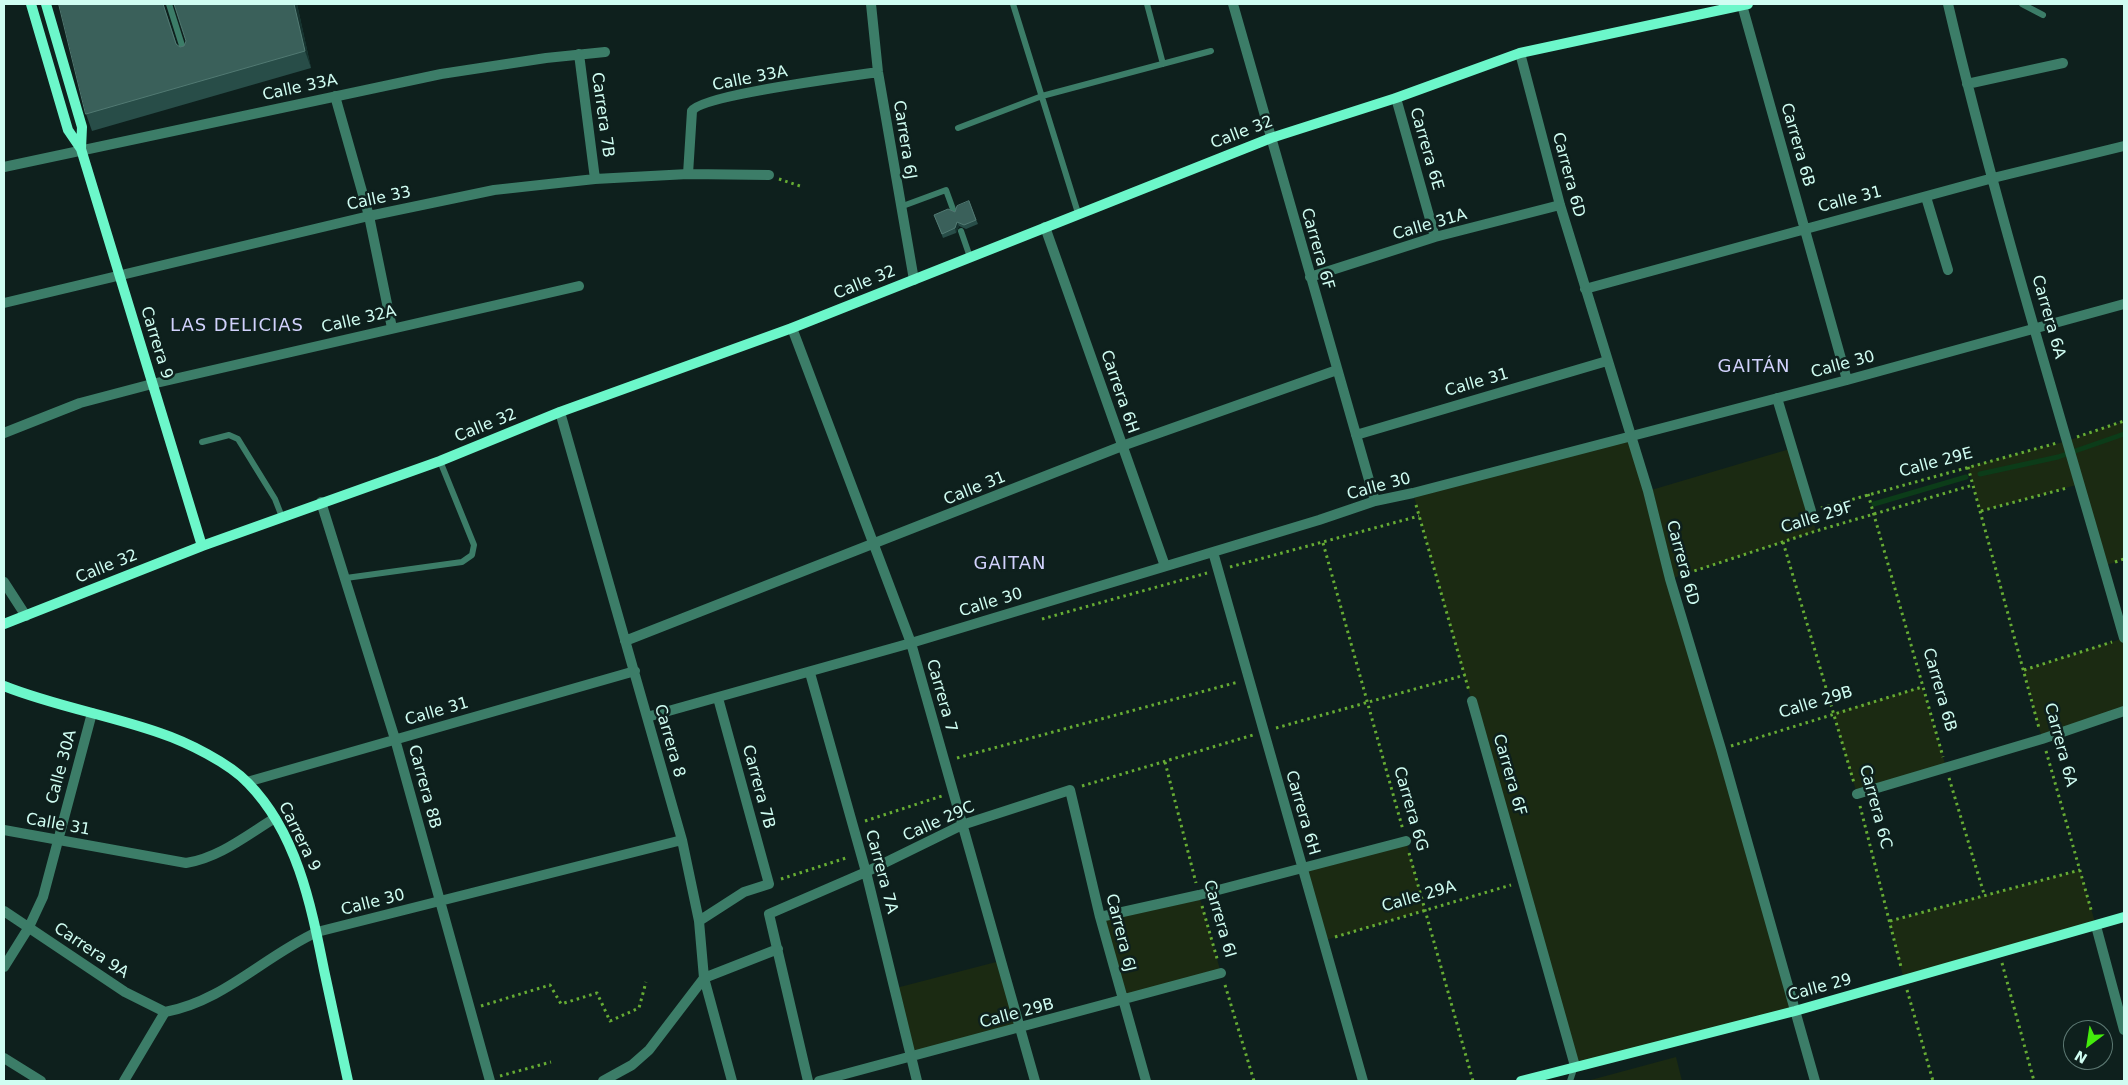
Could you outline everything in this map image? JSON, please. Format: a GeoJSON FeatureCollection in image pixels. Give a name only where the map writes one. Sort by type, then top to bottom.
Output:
{"type":"FeatureCollection","features":[{"type":"Feature","properties":{"kind":"street","name":"Carrera 9"},"geometry":{"type":"LineString","coordinates":[[30,4],[68,130],[81,149],[202,546]]}},
{"type":"Feature","properties":{"kind":"street","name":"Carrera 9"},"geometry":{"type":"LineString","coordinates":[[46,4],[82,127],[81,149]]}},
{"type":"Feature","properties":{"kind":"street","name":"Carrera 6J"},"geometry":{"type":"LineString","coordinates":[[871,4],[878,72],[914,280]]}},
{"type":"Feature","properties":{"kind":"street","name":"Carrera 6F"},"geometry":{"type":"LineString","coordinates":[[1233,4],[1375,501]]}},
{"type":"Feature","properties":{"kind":"street","name":"Calle 32"},"geometry":{"type":"LineString","coordinates":[[4,624],[202,546],[440,461],[560,412],[792,328],[1271,138],[1396,98],[1520,53],[1745,4]]}},
{"type":"Feature","properties":{"kind":"street","name":"Carrera 6B"},"geometry":{"type":"LineString","coordinates":[[1745,4],[1847,380]]}},
{"type":"Feature","properties":{"kind":"street","name":"Carrera 6A"},"geometry":{"type":"LineString","coordinates":[[1948,4],[1967,84],[1993,178],[2124,638]]}},
{"type":"Feature","properties":{"kind":"street","name":"Calle 33A"},"geometry":{"type":"LineString","coordinates":[[4,167],[81,149],[441,74],[605,52]]}},
{"type":"Feature","properties":{"kind":"street","name":"Carrera 6D"},"geometry":{"type":"LineString","coordinates":[[1520,53],[1560,205],[1645,480],[1670,579],[1721,749],[1815,1081]]}},
{"type":"Feature","properties":{"kind":"street","name":"Carrera 7B"},"geometry":{"type":"LineString","coordinates":[[579,54],[595,179]]}},
{"type":"Feature","properties":{"kind":"street"},"geometry":{"type":"LineString","coordinates":[[1967,84],[2063,63]]}},
{"type":"Feature","properties":{"kind":"street","name":"Calle 33A"},"geometry":{"type":"LineString","coordinates":[[688,174],[692,111],[699,104],[752,91],[878,72]]}},
{"type":"Feature","properties":{"kind":"street"},"geometry":{"type":"LineString","coordinates":[[335,96],[369,216],[392,328]]}},
{"type":"Feature","properties":{"kind":"street","name":"Carrera 6E"},"geometry":{"type":"LineString","coordinates":[[1396,98],[1435,238]]}},
{"type":"Feature","properties":{"kind":"street","name":"Calle 31"},"geometry":{"type":"LineString","coordinates":[[1585,289],[1993,178],[2124,146]]}},
{"type":"Feature","properties":{"kind":"street","name":"Calle 33"},"geometry":{"type":"LineString","coordinates":[[4,303],[119,274],[369,216],[494,190],[595,179],[688,174],[769,175]]}},
{"type":"Feature","properties":{"kind":"street"},"geometry":{"type":"LineString","coordinates":[[1926,196],[1948,270]]}},
{"type":"Feature","properties":{"kind":"street","name":"Calle 31A"},"geometry":{"type":"LineString","coordinates":[[1310,277],[1435,238],[1560,205]]}},
{"type":"Feature","properties":{"kind":"street","name":"Carrera 6H"},"geometry":{"type":"LineString","coordinates":[[1045,227],[1165,566]]}},
{"type":"Feature","properties":{"kind":"street","name":"Calle 32A"},"geometry":{"type":"LineString","coordinates":[[4,432],[80,403],[152,384],[579,286]]}},
{"type":"Feature","properties":{"kind":"street","name":"Calle 30"},"geometry":{"type":"LineString","coordinates":[[647,718],[911,644],[1319,520],[1375,501],[1632,437],[2124,304]]}},
{"type":"Feature","properties":{"kind":"street","name":"Carrera 7"},"geometry":{"type":"LineString","coordinates":[[792,328],[911,644],[1035,1081]]}},
{"type":"Feature","properties":{"kind":"street","name":"Calle 31"},"geometry":{"type":"LineString","coordinates":[[1356,435],[1607,361]]}},
{"type":"Feature","properties":{"kind":"street","name":"Calle 31"},"geometry":{"type":"LineString","coordinates":[[625,641],[1122,446],[1337,370]]}},
{"type":"Feature","properties":{"kind":"street"},"geometry":{"type":"LineString","coordinates":[[1777,398],[1811,511]]}},
{"type":"Feature","properties":{"kind":"street","name":"Carrera 8"},"geometry":{"type":"LineString","coordinates":[[560,412],[682,840],[699,921],[704,978],[732,1081]]}},
{"type":"Feature","properties":{"kind":"street","name":"Carrera 8B"},"geometry":{"type":"LineString","coordinates":[[321,502],[396,739],[439,902],[490,1080]]}},
{"type":"Feature","properties":{"kind":"street","name":"Carrera 6H"},"geometry":{"type":"LineString","coordinates":[[1213,552],[1363,1081]]}},
{"type":"Feature","properties":{"kind":"street"},"geometry":{"type":"LineString","coordinates":[[4,582],[26,616]]}},
{"type":"Feature","properties":{"kind":"street","name":"Calle 31"},"geometry":{"type":"LineString","coordinates":[[247,782],[635,671]]}},
{"type":"Feature","properties":{"kind":"street","name":"Carrera 7A"},"geometry":{"type":"LineString","coordinates":[[810,673],[866,872],[896,988],[910,1058],[917,1081]]}},
{"type":"Feature","properties":{"kind":"street","name":"Carrera 9"},"geometry":{"type":"LineString","coordinates":[[4,686],[28,696],[161,733],[214,759],[247,782],[275,818],[308,891],[348,1081]]}},
{"type":"Feature","properties":{"kind":"street","name":"Carrera 7B"},"geometry":{"type":"LineString","coordinates":[[718,698],[769,884]]}},
{"type":"Feature","properties":{"kind":"street","name":"Carrera 6F"},"geometry":{"type":"LineString","coordinates":[[1472,701],[1575,1066]]}},
{"type":"Feature","properties":{"kind":"street"},"geometry":{"type":"LineString","coordinates":[[1857,794],[2042,739],[2124,711]]}},
{"type":"Feature","properties":{"kind":"street","name":"Calle 30A"},"geometry":{"type":"LineString","coordinates":[[4,967],[43,897],[92,713]]}},
{"type":"Feature","properties":{"kind":"street","name":"Carrera 6J"},"geometry":{"type":"LineString","coordinates":[[1070,790],[1100,918],[1146,1081]]}},
{"type":"Feature","properties":{"kind":"street","name":"Calle 29C"},"geometry":{"type":"LineString","coordinates":[[778,949],[769,914],[866,872],[961,821],[1070,790]]}},
{"type":"Feature","properties":{"kind":"street","name":"Calle 31"},"geometry":{"type":"LineString","coordinates":[[4,830],[186,863],[203,860],[216,854],[275,818]]}},
{"type":"Feature","properties":{"kind":"street","name":"Calle 30"},"geometry":{"type":"LineString","coordinates":[[165,1012],[204,1001],[227,988],[289,945],[316,932],[682,840]]}},
{"type":"Feature","properties":{"kind":"street"},"geometry":{"type":"LineString","coordinates":[[1100,918],[1199,895],[1302,866],[1406,841]]}},
{"type":"Feature","properties":{"kind":"street"},"geometry":{"type":"LineString","coordinates":[[699,921],[744,892],[769,884]]}},
{"type":"Feature","properties":{"kind":"street","name":"Carrera 9A"},"geometry":{"type":"LineString","coordinates":[[4,911],[125,992],[165,1012]]}},
{"type":"Feature","properties":{"kind":"street","name":"Calle 29"},"geometry":{"type":"LineString","coordinates":[[1521,1081],[1795,1011],[2124,917]]}},
{"type":"Feature","properties":{"kind":"street"},"geometry":{"type":"LineString","coordinates":[[2096,926],[2124,1030]]}},
{"type":"Feature","properties":{"kind":"street"},"geometry":{"type":"LineString","coordinates":[[603,1081],[632,1065],[649,1050],[704,978],[778,949],[808,1081]]}},
{"type":"Feature","properties":{"kind":"street","name":"Calle 29B"},"geometry":{"type":"LineString","coordinates":[[819,1081],[1221,973]]}},
{"type":"Feature","properties":{"kind":"street"},"geometry":{"type":"LineString","coordinates":[[124,1081],[165,1012]]}},
{"type":"Feature","properties":{"kind":"street"},"geometry":{"type":"LineString","coordinates":[[4,1058],[40,1081]]}},
{"type":"Feature","properties":{"kind":"lane"},"geometry":{"type":"LineString","coordinates":[[169,4],[187,59]]}},
{"type":"Feature","properties":{"kind":"lane"},"geometry":{"type":"LineString","coordinates":[[1013,4],[1078,213]]}},
{"type":"Feature","properties":{"kind":"lane"},"geometry":{"type":"LineString","coordinates":[[1147,4],[1163,64]]}},
{"type":"Feature","properties":{"kind":"lane"},"geometry":{"type":"LineString","coordinates":[[2022,4],[2043,15]]}},
{"type":"Feature","properties":{"kind":"lane"},"geometry":{"type":"LineString","coordinates":[[958,128],[1042,96],[1210,51]]}},
{"type":"Feature","properties":{"kind":"lane"},"geometry":{"type":"LineString","coordinates":[[900,207],[946,190],[954,212]]}},
{"type":"Feature","properties":{"kind":"lane"},"geometry":{"type":"LineString","coordinates":[[961,231],[970,258]]}},
{"type":"Feature","properties":{"kind":"lane"},"geometry":{"type":"LineString","coordinates":[[202,442],[229,435],[238,439],[276,499],[282,517]]}},
{"type":"Feature","properties":{"kind":"lane"},"geometry":{"type":"LineString","coordinates":[[346,578],[462,562],[472,555],[474,545],[440,461]]}},
{"type":"Feature","properties":{"kind":"lane"},"geometry":{"type":"LineString","coordinates":[[1570,1081],[1575,1066]]}},
{"type":"Feature","properties":{"kind":"path"},"geometry":{"type":"LineString","coordinates":[[769,175],[800,186]]}},
{"type":"Feature","properties":{"kind":"path"},"geometry":{"type":"LineString","coordinates":[[2068,443],[2124,421]]}},
{"type":"Feature","properties":{"kind":"path","name":"Calle 29E"},"geometry":{"type":"LineString","coordinates":[[1811,511],[1968,467],[2068,443]]}},
{"type":"Feature","properties":{"kind":"path","name":"Carrera 6A"},"geometry":{"type":"LineString","coordinates":[[1968,467],[2042,739],[2096,926]]}},
{"type":"Feature","properties":{"kind":"path"},"geometry":{"type":"LineString","coordinates":[[1981,511],[2080,484]]}},
{"type":"Feature","properties":{"kind":"path","name":"Calle 29F"},"geometry":{"type":"LineString","coordinates":[[1670,579],[1783,542],[1973,485]]}},
{"type":"Feature","properties":{"kind":"path"},"geometry":{"type":"LineString","coordinates":[[1413,493],[1472,701]]}},
{"type":"Feature","properties":{"kind":"path","name":"Carrera 6B"},"geometry":{"type":"LineString","coordinates":[[1868,494],[1922,687],[1984,894]]}},
{"type":"Feature","properties":{"kind":"path"},"geometry":{"type":"LineString","coordinates":[[1037,620],[1419,516]]}},
{"type":"Feature","properties":{"kind":"path","name":"Carrera 6C"},"geometry":{"type":"LineString","coordinates":[[1783,542],[1857,794],[1904,981],[1933,1081]]}},
{"type":"Feature","properties":{"kind":"path","name":"Carrera 6G"},"geometry":{"type":"LineString","coordinates":[[1323,543],[1473,1081]]}},
{"type":"Feature","properties":{"kind":"path"},"geometry":{"type":"LineString","coordinates":[[2024,670],[2124,638]]}},
{"type":"Feature","properties":{"kind":"path"},"geometry":{"type":"LineString","coordinates":[[944,761],[1249,679]]}},
{"type":"Feature","properties":{"kind":"path","name":"Calle 29B"},"geometry":{"type":"LineString","coordinates":[[1721,749],[1832,713],[1922,687]]}},
{"type":"Feature","properties":{"kind":"path","name":"Carrera 6I"},"geometry":{"type":"LineString","coordinates":[[1165,762],[1199,895],[1254,1081]]}},
{"type":"Feature","properties":{"kind":"path"},"geometry":{"type":"LineString","coordinates":[[853,825],[953,795]]}},
{"type":"Feature","properties":{"kind":"path"},"geometry":{"type":"LineString","coordinates":[[769,884],[860,854]]}},
{"type":"Feature","properties":{"kind":"path"},"geometry":{"type":"LineString","coordinates":[[1890,921],[1984,894],[2080,870]]}},
{"type":"Feature","properties":{"kind":"path","name":"Calle 29A"},"geometry":{"type":"LineString","coordinates":[[1323,941],[1524,882]]}},
{"type":"Feature","properties":{"kind":"path"},"geometry":{"type":"LineString","coordinates":[[1999,953],[2034,1081]]}},
{"type":"Feature","properties":{"kind":"path"},"geometry":{"type":"LineString","coordinates":[[471,1009],[550,985],[561,1004],[597,993],[610,1021],[639,1008],[646,982]]}},
{"type":"Feature","properties":{"kind":"path"},"geometry":{"type":"LineString","coordinates":[[490,1080],[551,1062]]}},
{"type":"Feature","properties":{"kind":"green space"},"geometry":{"type":"Polygon","coordinates":[[[2124,421],[2124,559],[2104,566],[2080,484],[1981,511],[1968,467],[2067,441],[2124,421]]]}},
{"type":"Feature","properties":{"kind":"green space"},"geometry":{"type":"Polygon","coordinates":[[[1632,437],[1648,491],[1793,448],[1816,531],[1670,579],[1795,1011],[1575,1066],[1413,493],[1632,437]]]}},
{"type":"Feature","properties":{"kind":"green space"},"geometry":{"type":"Polygon","coordinates":[[[2124,638],[2124,711],[2042,739],[2024,670],[2124,638]]]}},
{"type":"Feature","properties":{"kind":"green space"},"geometry":{"type":"Polygon","coordinates":[[[1922,687],[1946,767],[1857,794],[1833,713],[1922,687]]]}},
{"type":"Feature","properties":{"kind":"green space"},"geometry":{"type":"Polygon","coordinates":[[[1406,841],[1425,910],[1323,941],[1302,866],[1406,841]]]}},
{"type":"Feature","properties":{"kind":"green space"},"geometry":{"type":"Polygon","coordinates":[[[2080,870],[2096,926],[1904,981],[1890,921],[2080,870]]]}},
{"type":"Feature","properties":{"kind":"green space"},"geometry":{"type":"Polygon","coordinates":[[[1199,895],[1221,973],[1122,1001],[1100,917],[1199,895]]]}},
{"type":"Feature","properties":{"kind":"green space"},"geometry":{"type":"Polygon","coordinates":[[[1000,961],[1019,1028],[910,1058],[896,988],[1000,961]]]}},
{"type":"Feature","properties":{"kind":"green space"},"geometry":{"type":"Polygon","coordinates":[[[1676,1057],[1682,1081],[1587,1081],[1676,1057]]]}},
{"type":"Feature","properties":{"kind":"building"},"geometry":{"type":"Polygon","coordinates":[[[59,4],[163,4],[176,44],[180,47],[184,46],[186,41],[174,4],[294,4],[305,51],[86,114],[59,4]]]}},
{"type":"Feature","properties":{"kind":"building"},"geometry":{"type":"Polygon","coordinates":[[[969,201],[976,220],[964,225],[957,222],[955,228],[942,234],[934,215],[948,209],[955,212],[957,206],[969,201]]]}},
{"type":"Feature","properties":{"kind":"waterway"},"geometry":{"type":"LineString","coordinates":[[1980,474],[2058,457],[2124,434]]}},
{"type":"Feature","properties":{"kind":"waterway"},"geometry":{"type":"LineString","coordinates":[[1874,504],[1966,477]]}},
{"type":"Feature","properties":{"kind":"district","name":"LAS DELICIAS"},"geometry":{"type":"Point","coordinates":[237,326]}},
{"type":"Feature","properties":{"kind":"district","name":"GAITÁN"},"geometry":{"type":"Point","coordinates":[1754,367]}},
{"type":"Feature","properties":{"kind":"district","name":"GAITAN"},"geometry":{"type":"Point","coordinates":[1010,564]}}]}
